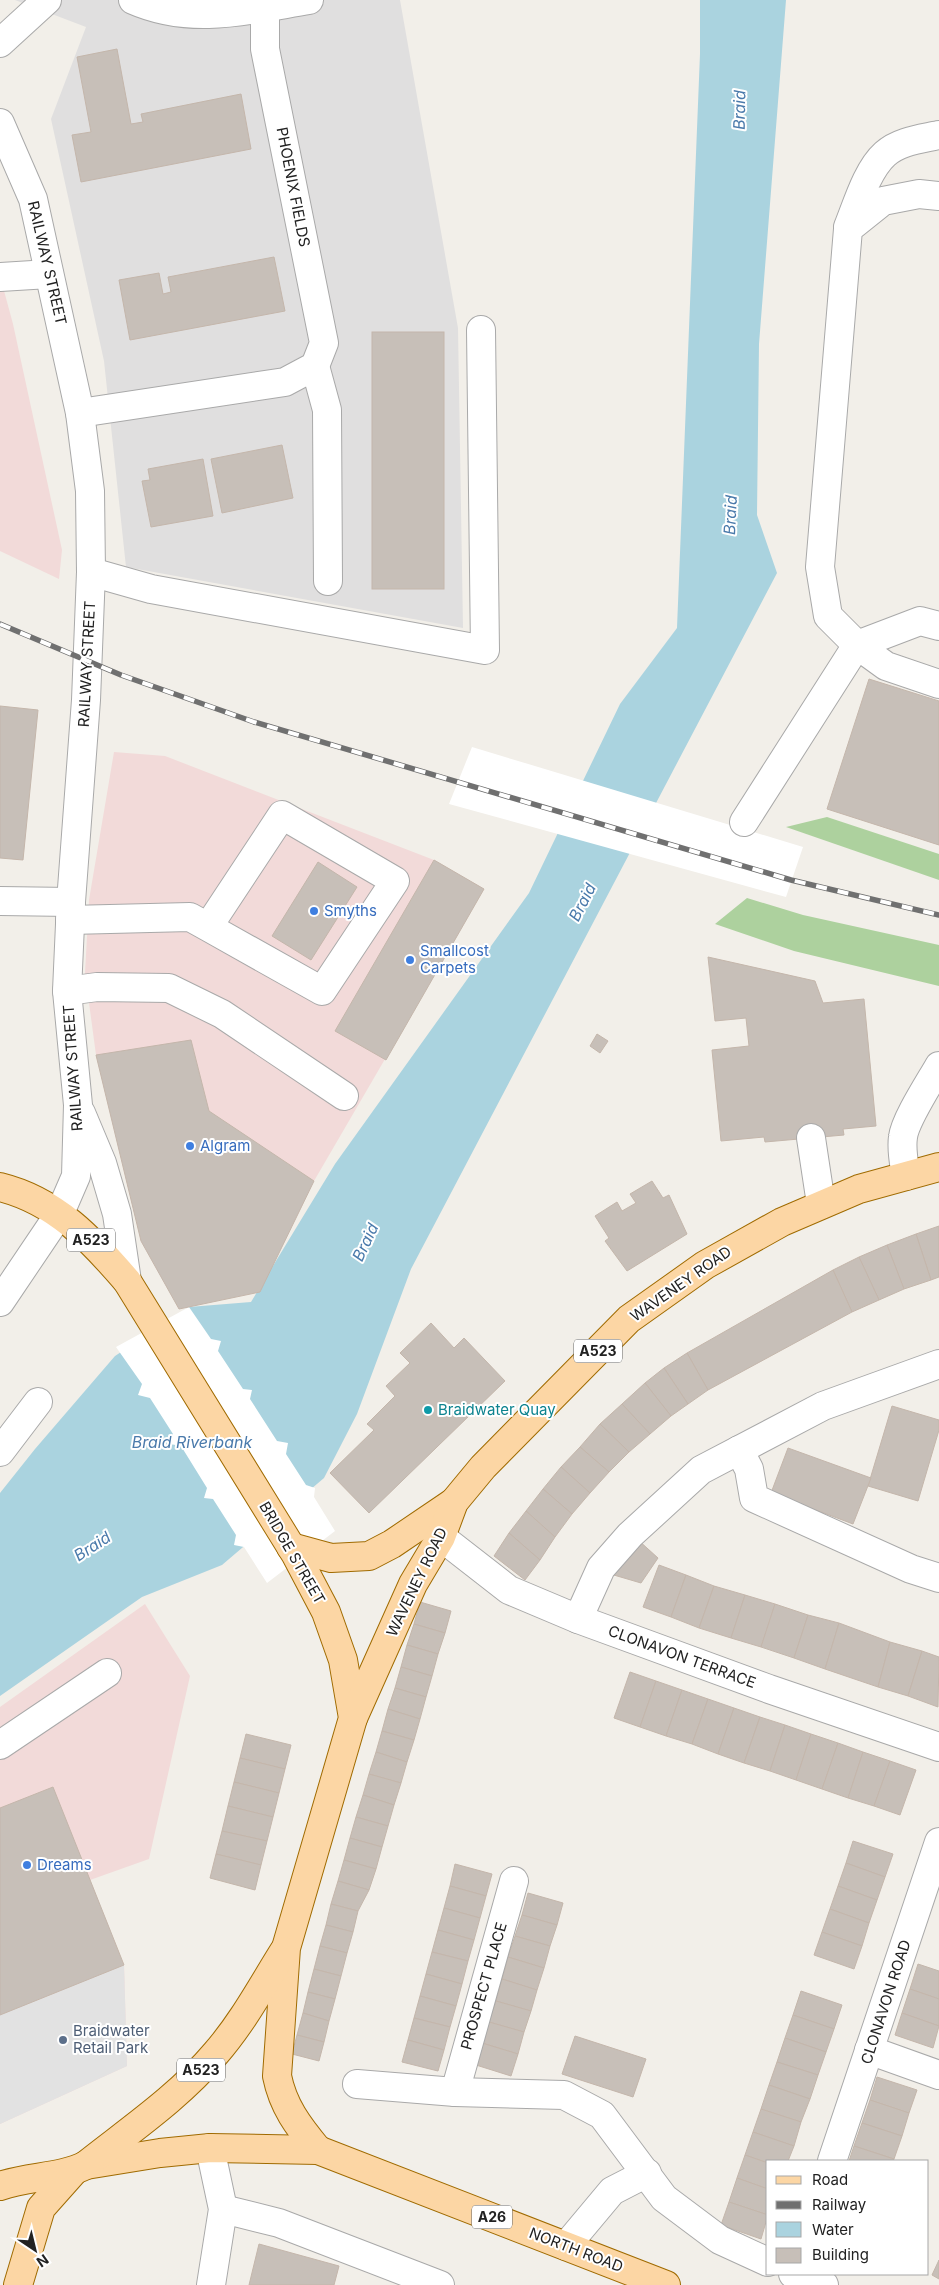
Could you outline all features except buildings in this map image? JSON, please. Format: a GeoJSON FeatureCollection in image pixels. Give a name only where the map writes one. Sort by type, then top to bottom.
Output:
{"type":"FeatureCollection","features":[{"type":"Feature","properties":{"kind":"main road","name":"WAVENEY ROAD"},"geometry":{"type":"LineString","coordinates":[[353,1718],[413,1584],[441,1537],[454,1502],[483,1468],[629,1319],[693,1272],[732,1248],[821,1204],[859,1189],[939,1167]]}},
{"type":"Feature","properties":{"kind":"main road","name":"A523"},"geometry":{"type":"LineString","coordinates":[[0,1187],[60,1213],[98,1247],[127,1280]]}},
{"type":"Feature","properties":{"kind":"main road","name":"BRIDGE STREET"},"geometry":{"type":"LineString","coordinates":[[127,1280],[291,1548],[326,1612],[343,1660],[353,1718],[286,1948],[277,2076],[281,2096],[296,2124],[318,2150]]}},
{"type":"Feature","properties":{"kind":"main road"},"geometry":{"type":"LineString","coordinates":[[291,1548],[331,1558],[369,1556],[392,1544],[454,1502]]}},
{"type":"Feature","properties":{"kind":"main road","name":"BRIDGE STREET"},"geometry":{"type":"LineString","coordinates":[[18,2285],[41,2208],[79,2168],[174,2095],[216,2054],[235,2030],[286,1948]]}},
{"type":"Feature","properties":{"kind":"main road","name":"A26"},"geometry":{"type":"LineString","coordinates":[[0,2186],[21,2179],[160,2153],[210,2148],[318,2150]]}},
{"type":"Feature","properties":{"kind":"main road","name":"NORTH ROAD"},"geometry":{"type":"LineString","coordinates":[[318,2150],[666,2285]]}},
{"type":"Feature","properties":{"kind":"street"},"geometry":{"type":"LineString","coordinates":[[0,43],[47,0]]}},
{"type":"Feature","properties":{"kind":"street"},"geometry":{"type":"LineString","coordinates":[[133,0],[152,8],[212,16],[265,4],[310,0]]}},
{"type":"Feature","properties":{"kind":"street","name":"PHOENIX FIELDS"},"geometry":{"type":"LineString","coordinates":[[265,4],[265,49],[324,343],[315,366]]}},
{"type":"Feature","properties":{"kind":"street","name":"RAILWAY STREET"},"geometry":{"type":"LineString","coordinates":[[0,122],[33,199],[80,413],[90,490],[91,572],[86,700],[70,911],[67,991],[78,1105],[76,1176],[60,1213],[0,1302]]}},
{"type":"Feature","properties":{"kind":"street"},"geometry":{"type":"LineString","coordinates":[[939,135],[910,140],[884,154],[867,179],[848,229],[820,567],[828,616],[857,644],[886,666],[939,684]]}},
{"type":"Feature","properties":{"kind":"street"},"geometry":{"type":"LineString","coordinates":[[848,229],[883,201],[919,194],[939,196]]}},
{"type":"Feature","properties":{"kind":"street"},"geometry":{"type":"LineString","coordinates":[[0,277],[50,274]]}},
{"type":"Feature","properties":{"kind":"street"},"geometry":{"type":"LineString","coordinates":[[91,572],[151,588],[485,650],[481,330]]}},
{"type":"Feature","properties":{"kind":"street"},"geometry":{"type":"LineString","coordinates":[[80,413],[285,382],[315,366],[327,410],[328,581]]}},
{"type":"Feature","properties":{"kind":"street"},"geometry":{"type":"LineString","coordinates":[[744,822],[857,644],[920,621],[939,626]]}},
{"type":"Feature","properties":{"kind":"street"},"geometry":{"type":"LineString","coordinates":[[0,900],[70,911],[190,917],[322,991],[395,881],[282,815],[208,927]]}},
{"type":"Feature","properties":{"kind":"street"},"geometry":{"type":"LineString","coordinates":[[67,991],[97,987],[170,988],[222,1014],[344,1096]]}},
{"type":"Feature","properties":{"kind":"street"},"geometry":{"type":"LineString","coordinates":[[906,1176],[903,1157],[903,1135],[918,1102],[939,1066]]}},
{"type":"Feature","properties":{"kind":"street"},"geometry":{"type":"LineString","coordinates":[[78,1105],[102,1163],[116,1214],[127,1280]]}},
{"type":"Feature","properties":{"kind":"street"},"geometry":{"type":"LineString","coordinates":[[811,1138],[821,1204]]}},
{"type":"Feature","properties":{"kind":"street"},"geometry":{"type":"LineString","coordinates":[[578,1619],[601,1568],[630,1535],[701,1470],[823,1406],[939,1364]]}},
{"type":"Feature","properties":{"kind":"street"},"geometry":{"type":"LineString","coordinates":[[0,1452],[38,1402]]}},
{"type":"Feature","properties":{"kind":"street"},"geometry":{"type":"LineString","coordinates":[[739,1450],[749,1469],[754,1498],[911,1569],[939,1578]]}},
{"type":"Feature","properties":{"kind":"street","name":"CLONAVON TERRACE"},"geometry":{"type":"LineString","coordinates":[[441,1537],[509,1590],[578,1619],[769,1689],[939,1747]]}},
{"type":"Feature","properties":{"kind":"street"},"geometry":{"type":"LineString","coordinates":[[0,1745],[106,1673]]}},
{"type":"Feature","properties":{"kind":"street","name":"CLONAVON ROAD"},"geometry":{"type":"LineString","coordinates":[[832,2160],[939,1842]]}},
{"type":"Feature","properties":{"kind":"street","name":"PROSPECT PLACE"},"geometry":{"type":"LineString","coordinates":[[455,2092],[514,1881]]}},
{"type":"Feature","properties":{"kind":"street"},"geometry":{"type":"LineString","coordinates":[[869,2050],[939,2075]]}},
{"type":"Feature","properties":{"kind":"street"},"geometry":{"type":"LineString","coordinates":[[357,2084],[455,2092],[564,2095],[602,2115],[664,2198],[720,2240],[766,2261]]}},
{"type":"Feature","properties":{"kind":"street"},"geometry":{"type":"LineString","coordinates":[[210,2148],[223,2209],[211,2285]]}},
{"type":"Feature","properties":{"kind":"street"},"geometry":{"type":"LineString","coordinates":[[566,2246],[612,2191],[647,2173]]}},
{"type":"Feature","properties":{"kind":"street"},"geometry":{"type":"LineString","coordinates":[[223,2209],[279,2223],[440,2285]]}},
{"type":"Feature","properties":{"kind":"street"},"geometry":{"type":"LineString","coordinates":[[797,2275],[824,2285]]}},
{"type":"Feature","properties":{"kind":"shaded area"},"geometry":{"type":"Polygon","coordinates":[[[15,0],[400,0],[458,328],[463,628],[126,567],[104,361],[51,119],[86,27],[15,0]]]}},
{"type":"Feature","properties":{"kind":"shaded area"},"geometry":{"type":"Polygon","coordinates":[[[0,276],[13,324],[62,550],[59,579],[0,551],[0,276]]]}},
{"type":"Feature","properties":{"kind":"shaded area"},"geometry":{"type":"Polygon","coordinates":[[[114,752],[165,756],[434,860],[484,889],[314,1181],[260,1292],[179,1309],[141,1241],[96,1055],[85,973],[89,900],[114,752]]]}},
{"type":"Feature","properties":{"kind":"shaded area","name":"Braidwater Retail Park"},"geometry":{"type":"Polygon","coordinates":[[[145,1604],[190,1676],[149,1859],[90,1880],[124,1965],[127,2066],[0,2124],[0,1707],[145,1604]]]}},
{"type":"Feature","properties":{"kind":"shaded area","name":"Braidwater Retail Park"},"geometry":{"type":"Polygon","coordinates":[[[124,1965],[127,2066],[0,2124],[0,2015],[124,1965]]]}},
{"type":"Feature","properties":{"kind":"green space"},"geometry":{"type":"Polygon","coordinates":[[[827,817],[939,854],[939,880],[786,827],[827,817]]]}},
{"type":"Feature","properties":{"kind":"green space"},"geometry":{"type":"Polygon","coordinates":[[[747,898],[803,915],[939,945],[939,986],[794,951],[715,924],[747,898]]]}},
{"type":"Feature","properties":{"kind":"water","name":"Braid Riverbank"},"geometry":{"type":"Polygon","coordinates":[[[700,0],[786,0],[759,344],[757,515],[777,573],[411,1269],[357,1414],[324,1478],[222,1565],[142,1597],[0,1696],[0,1493],[115,1356],[189,1307],[251,1302],[335,1164],[529,893],[620,704],[677,628],[700,54],[700,0]]]}},
{"type":"Feature","properties":{"kind":"pier"},"geometry":{"type":"Polygon","coordinates":[[[472,747],[803,847],[786,897],[449,804],[472,747]]]}},
{"type":"Feature","properties":{"kind":"pier"},"geometry":{"type":"Polygon","coordinates":[[[189,1307],[211,1339],[221,1341],[218,1351],[243,1389],[252,1390],[250,1399],[277,1441],[288,1443],[286,1454],[306,1485],[315,1488],[314,1497],[335,1531],[267,1583],[244,1547],[234,1545],[236,1535],[213,1499],[204,1498],[207,1488],[181,1446],[170,1444],[173,1434],[150,1398],[138,1395],[142,1384],[116,1347],[189,1307]]]}},
{"type":"Feature","properties":{"kind":"railway"},"geometry":{"type":"LineString","coordinates":[[0,624],[121,675],[254,722],[791,880],[939,915]]}},
{"type":"Feature","properties":{"kind":"place","name":"Smyths"},"geometry":{"type":"Point","coordinates":[314,911]}},
{"type":"Feature","properties":{"kind":"place","name":"Smallcost Carpets"},"geometry":{"type":"Point","coordinates":[410,960]}},
{"type":"Feature","properties":{"kind":"place","name":"Algram"},"geometry":{"type":"Point","coordinates":[190,1146]}},
{"type":"Feature","properties":{"kind":"place","name":"Braidwater Quay"},"geometry":{"type":"Point","coordinates":[428,1410]}},
{"type":"Feature","properties":{"kind":"place","name":"Dreams"},"geometry":{"type":"Point","coordinates":[27,1865]}},
{"type":"Feature","properties":{"kind":"place","name":"Braidwater Retail Park"},"geometry":{"type":"Point","coordinates":[63,2040]}},
{"type":"Feature","properties":{"kind":"water label","name":"Braid"},"geometry":{"type":"Point","coordinates":[739,110]}},
{"type":"Feature","properties":{"kind":"water label","name":"Braid"},"geometry":{"type":"Point","coordinates":[730,515]}},
{"type":"Feature","properties":{"kind":"water label","name":"Braid"},"geometry":{"type":"Point","coordinates":[582,902]}},
{"type":"Feature","properties":{"kind":"water label","name":"Braid"},"geometry":{"type":"Point","coordinates":[365,1242]}},
{"type":"Feature","properties":{"kind":"water label","name":"Braid"},"geometry":{"type":"Point","coordinates":[92,1546]}}]}
